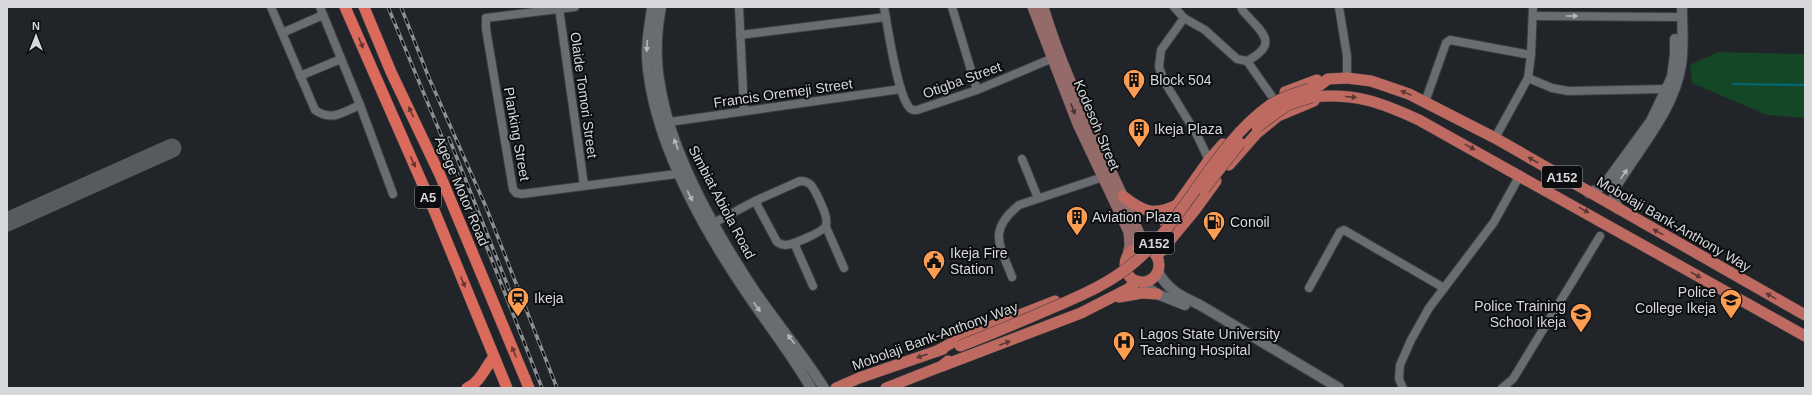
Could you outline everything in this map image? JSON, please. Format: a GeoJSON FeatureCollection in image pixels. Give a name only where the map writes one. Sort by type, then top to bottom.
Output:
{"type":"FeatureCollection","features":[{"type":"Feature","properties":{"kind":"highway","name":"A5"},"geometry":{"type":"LineString","coordinates":[[345,7],[434,210],[507,388]]}},
{"type":"Feature","properties":{"kind":"highway","name":"Agege Motor Road"},"geometry":{"type":"LineString","coordinates":[[364,7],[391,72],[437,169],[461,224],[529,388]]}},
{"type":"Feature","properties":{"kind":"highway"},"geometry":{"type":"LineString","coordinates":[[467,388],[473,386],[481,376],[487,364],[494,357]]}},
{"type":"Feature","properties":{"kind":"main road","name":"Kodesoh Street"},"geometry":{"type":"LineString","coordinates":[[1033,7],[1078,124],[1129,232],[1130,245],[1127,260]]}},
{"type":"Feature","properties":{"kind":"main road","name":"Kodesoh Street"},"geometry":{"type":"LineString","coordinates":[[1043,7],[1048,24],[1086,119],[1146,248]]}},
{"type":"Feature","properties":{"kind":"main road","name":"Mobolaji Bank-Anthony Way"},"geometry":{"type":"LineString","coordinates":[[836,388],[937,351],[961,348],[1086,301],[1125,279],[1140,266],[1172,231],[1224,162],[1253,130],[1287,105],[1311,93],[1328,79],[1347,78],[1385,85],[1425,102],[1494,138],[1805,315]]}},
{"type":"Feature","properties":{"kind":"main road"},"geometry":{"type":"LineString","coordinates":[[1146,248],[1209,160],[1244,122],[1257,110],[1274,98],[1313,81],[1328,79]]}},
{"type":"Feature","properties":{"kind":"main road","name":"Mobolaji Bank-Anthony Way"},"geometry":{"type":"LineString","coordinates":[[1311,93],[1325,96],[1365,98],[1387,105],[1419,120],[1628,235],[1714,286],[1805,336]]}},
{"type":"Feature","properties":{"kind":"main road"},"geometry":{"type":"LineString","coordinates":[[1157,256],[1257,133],[1278,116],[1325,96]]}},
{"type":"Feature","properties":{"kind":"main road"},"geometry":{"type":"LineString","coordinates":[[1186,194],[1191,206],[1200,203]]}},
{"type":"Feature","properties":{"kind":"main road"},"geometry":{"type":"LineString","coordinates":[[1123,196],[1143,210],[1152,212],[1169,209],[1177,205]]}},
{"type":"Feature","properties":{"kind":"main road"},"geometry":{"type":"LineString","coordinates":[[1628,235],[1638,221]]}},
{"type":"Feature","properties":{"kind":"main road"},"geometry":{"type":"LineString","coordinates":[[937,351],[957,340],[1089,287],[1127,260],[1137,249],[1146,248],[1157,256],[1159,262],[1158,272],[1150,280],[1138,281],[1128,289],[1112,298],[1081,313],[942,366]]}},
{"type":"Feature","properties":{"kind":"main road"},"geometry":{"type":"LineString","coordinates":[[1127,260],[1129,275],[1138,281]]}},
{"type":"Feature","properties":{"kind":"main road"},"geometry":{"type":"LineString","coordinates":[[1112,298],[1142,293],[1157,294]]}},
{"type":"Feature","properties":{"kind":"main road"},"geometry":{"type":"LineString","coordinates":[[1073,294],[1078,297],[1082,303],[1084,308],[1081,313]]}},
{"type":"Feature","properties":{"kind":"main road","name":"Mobolaji Bank-Anthony Way"},"geometry":{"type":"LineString","coordinates":[[886,388],[942,366],[961,348]]}},
{"type":"Feature","properties":{"kind":"street"},"geometry":{"type":"LineString","coordinates":[[271,7],[313,107],[324,115],[331,117],[360,105]]}},
{"type":"Feature","properties":{"kind":"street"},"geometry":{"type":"LineString","coordinates":[[320,7],[360,105],[393,194]]}},
{"type":"Feature","properties":{"kind":"street","name":"Planking Street"},"geometry":{"type":"LineString","coordinates":[[575,7],[486,18],[486,30],[513,189],[519,195],[689,172]]}},
{"type":"Feature","properties":{"kind":"street"},"geometry":{"type":"LineString","coordinates":[[652,7],[647,44],[648,72],[657,114],[678,173],[710,225],[739,282],[796,364],[810,388]]}},
{"type":"Feature","properties":{"kind":"street","name":"Simbiat Abiola Road"},"geometry":{"type":"LineString","coordinates":[[661,7],[657,53],[660,85],[669,122],[681,156],[710,225],[754,290],[799,349],[824,388]]}},
{"type":"Feature","properties":{"kind":"street"},"geometry":{"type":"LineString","coordinates":[[739,7],[744,111]]}},
{"type":"Feature","properties":{"kind":"street","name":"Otigba Street"},"geometry":{"type":"LineString","coordinates":[[884,7],[900,90],[908,106],[912,110],[917,110],[977,90],[1053,58]]}},
{"type":"Feature","properties":{"kind":"street"},"geometry":{"type":"LineString","coordinates":[[952,7],[977,90]]}},
{"type":"Feature","properties":{"kind":"street"},"geometry":{"type":"LineString","coordinates":[[1174,7],[1184,18],[1205,30],[1237,59],[1247,61],[1259,55],[1264,49],[1266,42],[1264,35],[1241,7]]}},
{"type":"Feature","properties":{"kind":"street"},"geometry":{"type":"LineString","coordinates":[[1339,7],[1347,56],[1347,78]]}},
{"type":"Feature","properties":{"kind":"street"},"geometry":{"type":"LineString","coordinates":[[1618,209],[1614,197],[1615,188],[1660,120],[1678,78],[1682,54],[1682,7]]}},
{"type":"Feature","properties":{"kind":"street","name":"Olaide Tomori Street"},"geometry":{"type":"LineString","coordinates":[[559,8],[584,185]]}},
{"type":"Feature","properties":{"kind":"street"},"geometry":{"type":"LineString","coordinates":[[1494,138],[1528,78],[1532,55],[1533,11],[1675,12],[1675,54],[1672,76],[1651,121],[1605,184],[1589,193]]}},
{"type":"Feature","properties":{"kind":"street"},"geometry":{"type":"LineString","coordinates":[[282,32],[323,15]]}},
{"type":"Feature","properties":{"kind":"street"},"geometry":{"type":"LineString","coordinates":[[740,35],[886,16]]}},
{"type":"Feature","properties":{"kind":"street"},"geometry":{"type":"LineString","coordinates":[[1184,18],[1162,50],[1159,59],[1159,67],[1164,81],[1197,135],[1209,160]]}},
{"type":"Feature","properties":{"kind":"street"},"geometry":{"type":"LineString","coordinates":[[1425,102],[1446,43],[1450,40],[1532,55]]}},
{"type":"Feature","properties":{"kind":"street"},"geometry":{"type":"LineString","coordinates":[[300,76],[341,59]]}},
{"type":"Feature","properties":{"kind":"street"},"geometry":{"type":"LineString","coordinates":[[1247,61],[1274,98]]}},
{"type":"Feature","properties":{"kind":"street"},"geometry":{"type":"LineString","coordinates":[[1528,78],[1552,88],[1568,91],[1666,89]]}},
{"type":"Feature","properties":{"kind":"street","name":"Francis Oremeji Street"},"geometry":{"type":"LineString","coordinates":[[669,122],[900,90]]}},
{"type":"Feature","properties":{"kind":"street"},"geometry":{"type":"LineString","coordinates":[[1022,159],[1038,198]]}},
{"type":"Feature","properties":{"kind":"street"},"geometry":{"type":"LineString","coordinates":[[1403,388],[1399,379],[1400,365],[1411,340],[1429,308],[1494,222],[1520,175]]}},
{"type":"Feature","properties":{"kind":"street"},"geometry":{"type":"LineString","coordinates":[[1012,277],[999,243],[998,233],[1003,221],[1011,212],[1019,205],[1103,177]]}},
{"type":"Feature","properties":{"kind":"street"},"geometry":{"type":"LineString","coordinates":[[710,225],[755,201],[800,181],[805,181],[811,185],[823,207],[827,222],[826,227],[844,268]]}},
{"type":"Feature","properties":{"kind":"street"},"geometry":{"type":"LineString","coordinates":[[755,201],[778,242],[784,245],[794,243],[821,231],[826,227]]}},
{"type":"Feature","properties":{"kind":"street"},"geometry":{"type":"LineString","coordinates":[[1309,288],[1340,232],[1344,230],[1444,288]]}},
{"type":"Feature","properties":{"kind":"street"},"geometry":{"type":"LineString","coordinates":[[1502,388],[1513,379],[1517,373],[1600,236]]}},
{"type":"Feature","properties":{"kind":"street"},"geometry":{"type":"LineString","coordinates":[[794,243],[813,286]]}},
{"type":"Feature","properties":{"kind":"street"},"geometry":{"type":"LineString","coordinates":[[1158,272],[1167,286],[1176,293],[1200,305],[1339,388]]}},
{"type":"Feature","properties":{"kind":"street"},"geometry":{"type":"LineString","coordinates":[[1138,281],[1157,294],[1196,311],[1327,388]]}},
{"type":"Feature","properties":{"kind":"green space"},"geometry":{"type":"Polygon","coordinates":[[[1718,52],[1805,54],[1805,118],[1767,115],[1692,83],[1690,65],[1718,52]]]}},
{"type":"Feature","properties":{"kind":"waterway"},"geometry":{"type":"LineString","coordinates":[[1733,84],[1805,85]]}},
{"type":"Feature","properties":{"kind":"taxiway"},"geometry":{"type":"LineString","coordinates":[[7,222],[172,148]]}},
{"type":"Feature","properties":{"kind":"railway"},"geometry":{"type":"LineString","coordinates":[[388,7],[473,212],[542,388]]}},
{"type":"Feature","properties":{"kind":"railway"},"geometry":{"type":"LineString","coordinates":[[401,7],[429,78],[486,207],[557,388]]}},
{"type":"Feature","properties":{"kind":"railway"},"geometry":{"type":"LineString","coordinates":[[449,138],[515,304]]}},
{"type":"Feature","properties":{"kind":"place","name":"Block 504"},"geometry":{"type":"Point","coordinates":[1134,100]}},
{"type":"Feature","properties":{"kind":"place","name":"Ikeja Plaza"},"geometry":{"type":"Point","coordinates":[1139,148]}},
{"type":"Feature","properties":{"kind":"place","name":"Aviation Plaza"},"geometry":{"type":"Point","coordinates":[1077,236]}},
{"type":"Feature","properties":{"kind":"place","name":"Conoil"},"geometry":{"type":"Point","coordinates":[1214,242]}},
{"type":"Feature","properties":{"kind":"place","name":"Ikeja Fire Station"},"geometry":{"type":"Point","coordinates":[934,280]}},
{"type":"Feature","properties":{"kind":"place","name":"Ikeja"},"geometry":{"type":"Point","coordinates":[518,318]}},
{"type":"Feature","properties":{"kind":"place","name":"Police College Ikeja"},"geometry":{"type":"Point","coordinates":[1731,320]}},
{"type":"Feature","properties":{"kind":"place","name":"Police Training School Ikeja"},"geometry":{"type":"Point","coordinates":[1581,334]}},
{"type":"Feature","properties":{"kind":"place","name":"Lagos State University Teaching Hospital"},"geometry":{"type":"Point","coordinates":[1124,362]}}]}
